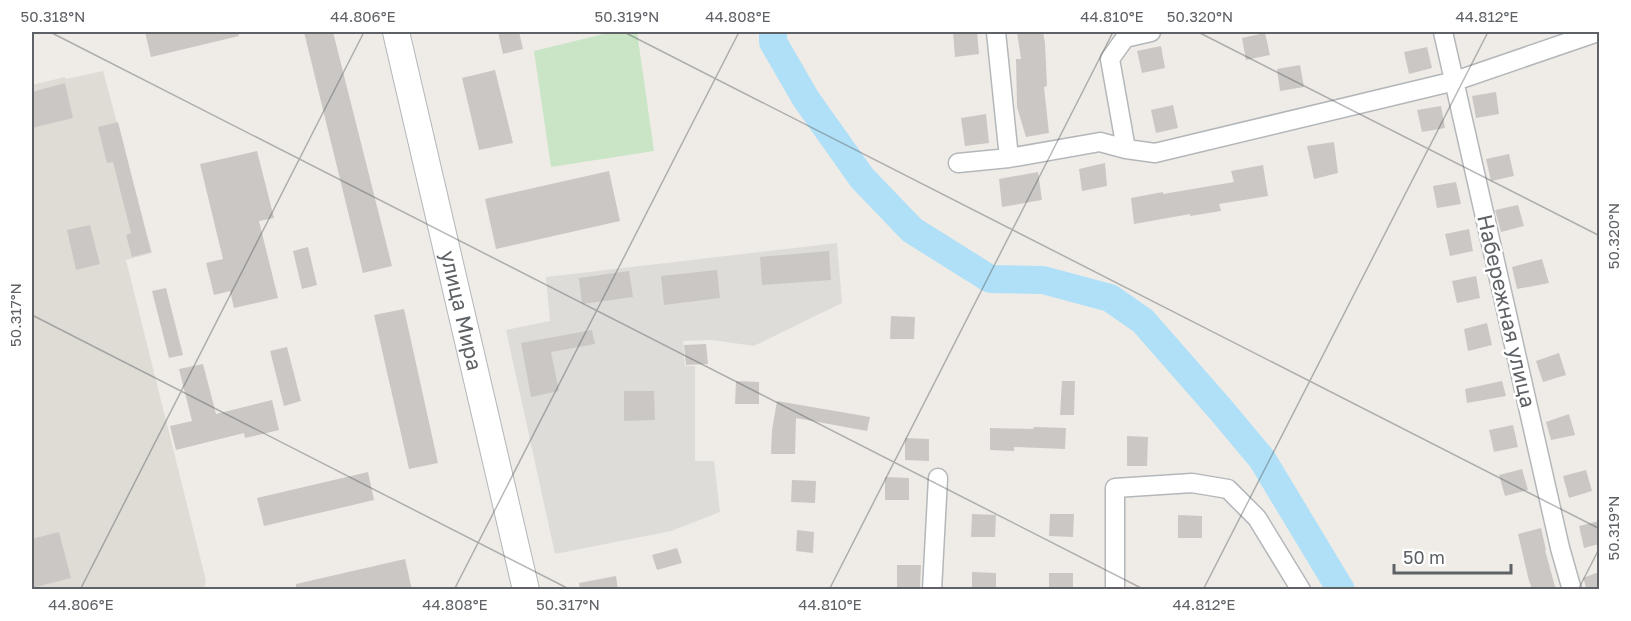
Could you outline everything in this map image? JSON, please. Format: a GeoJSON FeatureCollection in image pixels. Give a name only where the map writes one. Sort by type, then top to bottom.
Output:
{"type":"FeatureCollection","features":[{"type":"Feature","properties":{"kind":"street","name":"улица Мира"},"geometry":{"type":"LineString","coordinates":[[396,32],[526,590]]}},
{"type":"Feature","properties":{"kind":"street"},"geometry":{"type":"LineString","coordinates":[[996,32],[1009,158]]}},
{"type":"Feature","properties":{"kind":"street"},"geometry":{"type":"LineString","coordinates":[[1126,149],[1110,59],[1125,38],[1152,32]]}},
{"type":"Feature","properties":{"kind":"street","name":"Набережная улица"},"geometry":{"type":"LineString","coordinates":[[1443,32],[1557,537],[1572,590]]}},
{"type":"Feature","properties":{"kind":"street"},"geometry":{"type":"LineString","coordinates":[[958,163],[1009,158],[1100,142],[1155,153],[1455,81],[1598,32]]}},
{"type":"Feature","properties":{"kind":"street"},"geometry":{"type":"LineString","coordinates":[[932,590],[938,478]]}},
{"type":"Feature","properties":{"kind":"street"},"geometry":{"type":"LineString","coordinates":[[1115,590],[1115,489],[1191,483],[1228,489],[1257,518],[1301,590]]}},
{"type":"Feature","properties":{"kind":"shaded area"},"geometry":{"type":"Polygon","coordinates":[[[103,71],[152,253],[126,260],[206,581],[204,589],[32,589],[32,85],[103,71]]]}},
{"type":"Feature","properties":{"kind":"shaded area"},"geometry":{"type":"Polygon","coordinates":[[[837,243],[842,303],[754,346],[712,340],[683,341],[685,366],[695,366],[695,461],[714,461],[720,512],[671,531],[555,554],[506,330],[550,321],[546,277],[837,243]]]}},
{"type":"Feature","properties":{"kind":"green space"},"geometry":{"type":"Polygon","coordinates":[[[612,32],[637,32],[654,151],[551,167],[534,51],[612,32]]]}},
{"type":"Feature","properties":{"kind":"building"},"geometry":{"type":"Polygon","coordinates":[[[145,32],[238,32],[239,36],[151,57],[145,32]]]}},
{"type":"Feature","properties":{"kind":"building"},"geometry":{"type":"Polygon","coordinates":[[[304,32],[333,32],[392,266],[363,273],[304,32]]]}},
{"type":"Feature","properties":{"kind":"building"},"geometry":{"type":"Polygon","coordinates":[[[498,32],[519,32],[523,49],[503,54],[498,32]]]}},
{"type":"Feature","properties":{"kind":"building"},"geometry":{"type":"Polygon","coordinates":[[[953,32],[977,32],[979,54],[955,57],[953,32]]]}},
{"type":"Feature","properties":{"kind":"building"},"geometry":{"type":"Polygon","coordinates":[[[1017,32],[1043,32],[1047,86],[1044,87],[1049,133],[1026,137],[1017,107],[1016,59],[1021,59],[1017,32]]]}},
{"type":"Feature","properties":{"kind":"building"},"geometry":{"type":"Polygon","coordinates":[[[1265,33],[1270,55],[1246,60],[1242,38],[1265,33]]]}},
{"type":"Feature","properties":{"kind":"building"},"geometry":{"type":"Polygon","coordinates":[[[1161,46],[1165,68],[1142,73],[1137,51],[1161,46]]]}},
{"type":"Feature","properties":{"kind":"building"},"geometry":{"type":"Polygon","coordinates":[[[1427,47],[1432,68],[1409,74],[1404,52],[1427,47]]]}},
{"type":"Feature","properties":{"kind":"building"},"geometry":{"type":"Polygon","coordinates":[[[1300,65],[1304,87],[1280,91],[1277,69],[1300,65]]]}},
{"type":"Feature","properties":{"kind":"building"},"geometry":{"type":"Polygon","coordinates":[[[495,70],[513,143],[479,150],[462,78],[495,70]]]}},
{"type":"Feature","properties":{"kind":"building"},"geometry":{"type":"Polygon","coordinates":[[[65,83],[73,118],[32,128],[32,92],[65,83]]]}},
{"type":"Feature","properties":{"kind":"building"},"geometry":{"type":"Polygon","coordinates":[[[1496,92],[1499,114],[1476,118],[1472,96],[1496,92]]]}},
{"type":"Feature","properties":{"kind":"building"},"geometry":{"type":"Polygon","coordinates":[[[1173,105],[1178,128],[1156,133],[1151,110],[1173,105]]]}},
{"type":"Feature","properties":{"kind":"building"},"geometry":{"type":"Polygon","coordinates":[[[1441,106],[1445,128],[1422,132],[1417,110],[1441,106]]]}},
{"type":"Feature","properties":{"kind":"building"},"geometry":{"type":"Polygon","coordinates":[[[986,114],[989,143],[965,146],[961,118],[986,114]]]}},
{"type":"Feature","properties":{"kind":"building"},"geometry":{"type":"Polygon","coordinates":[[[118,122],[151,252],[132,257],[126,235],[131,233],[113,162],[107,163],[98,127],[118,122]]]}},
{"type":"Feature","properties":{"kind":"building"},"geometry":{"type":"Polygon","coordinates":[[[1334,142],[1338,173],[1314,179],[1307,146],[1334,142]]]}},
{"type":"Feature","properties":{"kind":"building"},"geometry":{"type":"Polygon","coordinates":[[[257,151],[274,218],[259,221],[278,298],[234,308],[230,291],[214,295],[206,263],[223,259],[200,164],[257,151]]]}},
{"type":"Feature","properties":{"kind":"building"},"geometry":{"type":"Polygon","coordinates":[[[1509,154],[1514,176],[1491,181],[1486,159],[1509,154]]]}},
{"type":"Feature","properties":{"kind":"building"},"geometry":{"type":"Polygon","coordinates":[[[1105,163],[1107,186],[1082,191],[1079,169],[1105,163]]]}},
{"type":"Feature","properties":{"kind":"building"},"geometry":{"type":"Polygon","coordinates":[[[1263,165],[1268,196],[1219,204],[1221,211],[1134,224],[1131,198],[1234,182],[1231,171],[1263,165]]]}},
{"type":"Feature","properties":{"kind":"building"},"geometry":{"type":"Polygon","coordinates":[[[609,171],[620,221],[496,249],[485,199],[609,171]]]}},
{"type":"Feature","properties":{"kind":"building"},"geometry":{"type":"Polygon","coordinates":[[[1038,172],[1042,200],[1002,207],[999,179],[1038,172]]]}},
{"type":"Feature","properties":{"kind":"building"},"geometry":{"type":"Polygon","coordinates":[[[1456,182],[1461,204],[1437,208],[1433,186],[1456,182]]]}},
{"type":"Feature","properties":{"kind":"building"},"geometry":{"type":"Polygon","coordinates":[[[1518,205],[1524,226],[1501,232],[1495,210],[1518,205]]]}},
{"type":"Feature","properties":{"kind":"building"},"geometry":{"type":"Polygon","coordinates":[[[90,225],[100,264],[76,270],[67,230],[90,225]]]}},
{"type":"Feature","properties":{"kind":"building"},"geometry":{"type":"Polygon","coordinates":[[[1469,229],[1473,251],[1450,256],[1445,234],[1469,229]]]}},
{"type":"Feature","properties":{"kind":"building"},"geometry":{"type":"Polygon","coordinates":[[[308,247],[317,285],[302,289],[293,251],[308,247]]]}},
{"type":"Feature","properties":{"kind":"building"},"geometry":{"type":"Polygon","coordinates":[[[829,251],[831,280],[762,285],[760,257],[829,251]]]}},
{"type":"Feature","properties":{"kind":"building"},"geometry":{"type":"Polygon","coordinates":[[[1542,259],[1549,283],[1517,289],[1512,267],[1542,259]]]}},
{"type":"Feature","properties":{"kind":"building"},"geometry":{"type":"Polygon","coordinates":[[[717,270],[720,298],[664,305],[661,276],[717,270]]]}},
{"type":"Feature","properties":{"kind":"building"},"geometry":{"type":"Polygon","coordinates":[[[629,271],[633,297],[582,304],[579,278],[629,271]]]}},
{"type":"Feature","properties":{"kind":"building"},"geometry":{"type":"Polygon","coordinates":[[[1476,276],[1480,298],[1457,303],[1452,281],[1476,276]]]}},
{"type":"Feature","properties":{"kind":"building"},"geometry":{"type":"Polygon","coordinates":[[[166,288],[183,355],[169,358],[152,291],[166,288]]]}},
{"type":"Feature","properties":{"kind":"building"},"geometry":{"type":"Polygon","coordinates":[[[404,309],[438,463],[409,469],[374,315],[404,309]]]}},
{"type":"Feature","properties":{"kind":"building"},"geometry":{"type":"Polygon","coordinates":[[[891,316],[915,317],[914,339],[890,339],[891,316]]]}},
{"type":"Feature","properties":{"kind":"building"},"geometry":{"type":"Polygon","coordinates":[[[1487,323],[1492,345],[1468,351],[1464,329],[1487,323]]]}},
{"type":"Feature","properties":{"kind":"building"},"geometry":{"type":"Polygon","coordinates":[[[592,330],[595,344],[551,352],[559,391],[531,397],[521,343],[592,330]]]}},
{"type":"Feature","properties":{"kind":"building"},"geometry":{"type":"Polygon","coordinates":[[[706,344],[708,364],[686,365],[684,345],[706,344]]]}},
{"type":"Feature","properties":{"kind":"building"},"geometry":{"type":"Polygon","coordinates":[[[287,347],[301,401],[284,406],[270,351],[287,347]]]}},
{"type":"Feature","properties":{"kind":"building"},"geometry":{"type":"Polygon","coordinates":[[[1559,353],[1566,375],[1543,382],[1536,361],[1559,353]]]}},
{"type":"Feature","properties":{"kind":"building"},"geometry":{"type":"Polygon","coordinates":[[[203,364],[216,414],[272,400],[279,430],[245,438],[244,433],[176,450],[170,426],[192,421],[179,369],[203,364]]]}},
{"type":"Feature","properties":{"kind":"building"},"geometry":{"type":"Polygon","coordinates":[[[736,381],[759,382],[759,404],[735,404],[736,381]]]}},
{"type":"Feature","properties":{"kind":"building"},"geometry":{"type":"Polygon","coordinates":[[[1062,381],[1075,381],[1074,415],[1060,415],[1062,381]]]}},
{"type":"Feature","properties":{"kind":"building"},"geometry":{"type":"Polygon","coordinates":[[[1502,381],[1506,396],[1467,403],[1465,389],[1502,381]]]}},
{"type":"Feature","properties":{"kind":"building"},"geometry":{"type":"Polygon","coordinates":[[[624,391],[654,391],[655,420],[624,421],[624,391]]]}},
{"type":"Feature","properties":{"kind":"building"},"geometry":{"type":"Polygon","coordinates":[[[777,401],[870,417],[867,431],[796,418],[795,454],[771,454],[777,401]]]}},
{"type":"Feature","properties":{"kind":"building"},"geometry":{"type":"Polygon","coordinates":[[[1569,414],[1575,435],[1551,440],[1546,422],[1569,414]]]}},
{"type":"Feature","properties":{"kind":"building"},"geometry":{"type":"Polygon","coordinates":[[[1513,425],[1518,447],[1494,452],[1489,430],[1513,425]]]}},
{"type":"Feature","properties":{"kind":"building"},"geometry":{"type":"Polygon","coordinates":[[[1034,427],[1066,428],[1065,449],[1014,447],[1014,451],[990,450],[990,428],[1033,429],[1034,427]]]}},
{"type":"Feature","properties":{"kind":"building"},"geometry":{"type":"Polygon","coordinates":[[[1127,436],[1148,437],[1147,466],[1127,466],[1127,436]]]}},
{"type":"Feature","properties":{"kind":"building"},"geometry":{"type":"Polygon","coordinates":[[[905,438],[929,439],[929,461],[905,460],[905,438]]]}},
{"type":"Feature","properties":{"kind":"building"},"geometry":{"type":"Polygon","coordinates":[[[1522,469],[1528,490],[1505,496],[1499,475],[1522,469]]]}},
{"type":"Feature","properties":{"kind":"building"},"geometry":{"type":"Polygon","coordinates":[[[1586,470],[1592,491],[1569,498],[1563,476],[1586,470]]]}},
{"type":"Feature","properties":{"kind":"building"},"geometry":{"type":"Polygon","coordinates":[[[368,472],[374,500],[264,526],[257,498],[368,472]]]}},
{"type":"Feature","properties":{"kind":"building"},"geometry":{"type":"Polygon","coordinates":[[[885,477],[909,478],[909,500],[885,500],[885,477]]]}},
{"type":"Feature","properties":{"kind":"building"},"geometry":{"type":"Polygon","coordinates":[[[792,480],[816,481],[815,503],[791,502],[792,480]]]}},
{"type":"Feature","properties":{"kind":"building"},"geometry":{"type":"Polygon","coordinates":[[[972,514],[996,515],[995,537],[971,537],[972,514]]]}},
{"type":"Feature","properties":{"kind":"building"},"geometry":{"type":"Polygon","coordinates":[[[1050,514],[1074,514],[1073,537],[1049,536],[1050,514]]]}},
{"type":"Feature","properties":{"kind":"building"},"geometry":{"type":"Polygon","coordinates":[[[1178,515],[1202,516],[1202,538],[1178,538],[1178,515]]]}},
{"type":"Feature","properties":{"kind":"building"},"geometry":{"type":"Polygon","coordinates":[[[1599,521],[1599,544],[1584,548],[1579,526],[1599,521]]]}},
{"type":"Feature","properties":{"kind":"building"},"geometry":{"type":"Polygon","coordinates":[[[1541,528],[1556,590],[1532,590],[1528,577],[1518,534],[1541,528]]]}},
{"type":"Feature","properties":{"kind":"building"},"geometry":{"type":"Polygon","coordinates":[[[797,530],[814,532],[813,553],[796,551],[797,530]]]}},
{"type":"Feature","properties":{"kind":"building"},"geometry":{"type":"Polygon","coordinates":[[[59,532],[71,578],[32,588],[32,539],[59,532]]]}},
{"type":"Feature","properties":{"kind":"building"},"geometry":{"type":"Polygon","coordinates":[[[677,548],[682,563],[657,570],[652,555],[677,548]]]}},
{"type":"Feature","properties":{"kind":"building"},"geometry":{"type":"Polygon","coordinates":[[[405,559],[412,590],[296,590],[296,584],[405,559]]]}},
{"type":"Feature","properties":{"kind":"building"},"geometry":{"type":"Polygon","coordinates":[[[897,565],[921,565],[920,588],[897,587],[897,565]]]}},
{"type":"Feature","properties":{"kind":"building"},"geometry":{"type":"Polygon","coordinates":[[[972,572],[996,573],[996,590],[972,590],[972,572]]]}},
{"type":"Feature","properties":{"kind":"building"},"geometry":{"type":"Polygon","coordinates":[[[1599,572],[1599,590],[1587,590],[1583,578],[1599,572]]]}},
{"type":"Feature","properties":{"kind":"building"},"geometry":{"type":"Polygon","coordinates":[[[1049,573],[1073,573],[1073,590],[1049,590],[1049,573]]]}},
{"type":"Feature","properties":{"kind":"building"},"geometry":{"type":"Polygon","coordinates":[[[616,576],[618,590],[580,590],[579,583],[616,576]]]}},
{"type":"Feature","properties":{"kind":"waterway"},"geometry":{"type":"LineString","coordinates":[[773,32],[773,42],[806,99],[862,178],[912,230],[990,279],[1043,280],[1110,298],[1143,321],[1262,459],[1341,590]]}}]}
